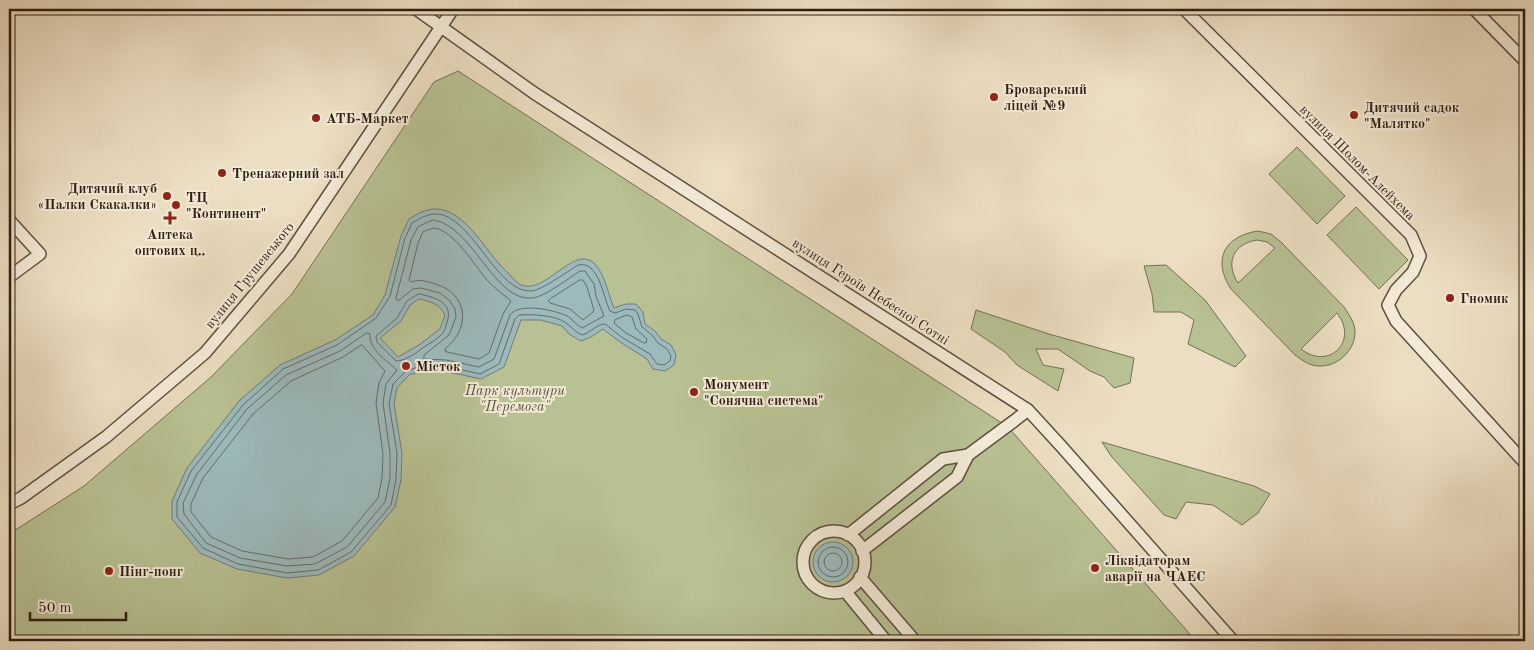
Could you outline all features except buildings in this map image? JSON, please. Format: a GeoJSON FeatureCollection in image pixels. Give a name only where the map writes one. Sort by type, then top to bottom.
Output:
{"type":"FeatureCollection","features":[{"type":"Feature","properties":{"kind":"street","name":"вулиця Героїв Небесної Сотні"},"geometry":{"type":"LineString","coordinates":[[416,9],[534,93],[1028,410],[1233,641]]}},
{"type":"Feature","properties":{"kind":"street","name":"вулиця Грушевського"},"geometry":{"type":"LineString","coordinates":[[9,504],[21,498],[106,437],[205,353],[289,254],[452,9]]}},
{"type":"Feature","properties":{"kind":"street","name":"вулиця Шолом-Алейхема"},"geometry":{"type":"LineString","coordinates":[[1184,9],[1411,235],[1420,256],[1413,272],[1396,290],[1388,305],[1396,321],[1525,463]]}},
{"type":"Feature","properties":{"kind":"street"},"geometry":{"type":"LineString","coordinates":[[1474,9],[1525,61]]}},
{"type":"Feature","properties":{"kind":"street"},"geometry":{"type":"LineString","coordinates":[[9,220],[40,254],[9,277]]}},
{"type":"Feature","properties":{"kind":"street"},"geometry":{"type":"LineString","coordinates":[[848,535],[943,459],[968,454],[1028,410]]}},
{"type":"Feature","properties":{"kind":"street"},"geometry":{"type":"LineString","coordinates":[[862,552],[957,477],[968,454]]}},
{"type":"Feature","properties":{"kind":"street"},"geometry":{"type":"LineString","coordinates":[[830,532],[840,532],[848,535],[857,542],[862,552],[864,560],[860,577],[856,584],[845,591],[833,593],[818,589],[807,578],[803,563],[806,548],[816,537],[830,532]]}},
{"type":"Feature","properties":{"kind":"street"},"geometry":{"type":"LineString","coordinates":[[860,577],[915,641]]}},
{"type":"Feature","properties":{"kind":"street"},"geometry":{"type":"LineString","coordinates":[[845,591],[886,641]]}},
{"type":"Feature","properties":{"kind":"green space","name":"Парк культури \"Перемога\""},"geometry":{"type":"Polygon","coordinates":[[[458,71],[1008,427],[1196,641],[9,641],[9,534],[84,486],[211,377],[292,294],[434,82],[458,71]]]}},
{"type":"Feature","properties":{"kind":"green space"},"geometry":{"type":"Polygon","coordinates":[[[1297,147],[1345,196],[1317,224],[1269,174],[1297,147]]]}},
{"type":"Feature","properties":{"kind":"green space"},"geometry":{"type":"Polygon","coordinates":[[[1356,207],[1408,260],[1379,289],[1327,235],[1356,207]]]}},
{"type":"Feature","properties":{"kind":"green space"},"geometry":{"type":"Polygon","coordinates":[[[1258,231],[1271,234],[1344,307],[1353,322],[1355,332],[1352,345],[1344,357],[1326,366],[1312,365],[1303,361],[1231,289],[1222,268],[1222,259],[1230,244],[1246,234],[1258,231]],[[1257,240],[1242,246],[1234,255],[1232,268],[1238,283],[1275,248],[1267,242],[1257,240]],[[1337,313],[1301,349],[1311,355],[1322,357],[1338,350],[1345,334],[1343,323],[1337,313]]]}},
{"type":"Feature","properties":{"kind":"green space"},"geometry":{"type":"Polygon","coordinates":[[[1166,265],[1205,300],[1246,356],[1235,367],[1188,344],[1194,320],[1181,312],[1154,312],[1152,294],[1144,266],[1166,265]]]}},
{"type":"Feature","properties":{"kind":"green space"},"geometry":{"type":"Polygon","coordinates":[[[976,310],[1049,334],[1134,358],[1130,383],[1114,388],[1104,377],[1090,371],[1058,349],[1036,349],[1043,365],[1064,369],[1058,391],[1017,365],[1005,352],[971,329],[976,310]]]}},
{"type":"Feature","properties":{"kind":"green space"},"geometry":{"type":"Polygon","coordinates":[[[1102,442],[1254,486],[1270,494],[1258,513],[1242,525],[1213,505],[1186,502],[1176,519],[1164,515],[1111,456],[1102,442]]]}},
{"type":"Feature","properties":{"kind":"water"},"geometry":{"type":"Polygon","coordinates":[[[440,209],[457,216],[473,231],[500,265],[519,284],[529,286],[538,284],[577,260],[586,259],[594,263],[604,278],[614,308],[626,304],[636,304],[643,312],[645,324],[655,331],[661,339],[671,345],[676,355],[674,365],[665,371],[653,369],[647,359],[603,329],[581,341],[569,334],[562,326],[541,320],[521,320],[504,367],[481,379],[444,371],[422,371],[409,375],[397,388],[394,404],[402,453],[401,480],[395,507],[354,556],[319,575],[287,578],[237,569],[200,553],[172,519],[172,501],[187,468],[239,401],[280,365],[335,340],[373,315],[385,295],[401,236],[409,219],[421,212],[440,209]],[[419,299],[410,305],[401,321],[380,338],[398,357],[419,345],[440,329],[445,315],[443,311],[434,304],[419,299]]]}},
{"type":"Feature","properties":{"kind":"water"},"geometry":{"type":"Polygon","coordinates":[[[833,542],[847,548],[853,562],[847,576],[833,582],[819,576],[813,562],[819,548],[833,542]]]}},
{"type":"Feature","properties":{"kind":"place","name":"Броварський ліцей №9"},"geometry":{"type":"Point","coordinates":[994,97]}},
{"type":"Feature","properties":{"kind":"place","name":"Дитячий садок \"Малятко\""},"geometry":{"type":"Point","coordinates":[1354,115]}},
{"type":"Feature","properties":{"kind":"place","name":"АТБ-Маркет"},"geometry":{"type":"Point","coordinates":[316,118]}},
{"type":"Feature","properties":{"kind":"place","name":"Тренажерний зал"},"geometry":{"type":"Point","coordinates":[222,173]}},
{"type":"Feature","properties":{"kind":"place","name":"Дитячий клуб «Палки Скакалки»"},"geometry":{"type":"Point","coordinates":[167,196]}},
{"type":"Feature","properties":{"kind":"place","name":"ТЦ \"Континент\""},"geometry":{"type":"Point","coordinates":[176,205]}},
{"type":"Feature","properties":{"kind":"place","name":"Аптека оптових ц‥"},"geometry":{"type":"Point","coordinates":[170,218]}},
{"type":"Feature","properties":{"kind":"place","name":"Гномик"},"geometry":{"type":"Point","coordinates":[1450,298]}},
{"type":"Feature","properties":{"kind":"place","name":"Місток"},"geometry":{"type":"Point","coordinates":[406,366]}},
{"type":"Feature","properties":{"kind":"place","name":"Монумент \"Сонячна система\""},"geometry":{"type":"Point","coordinates":[694,392]}},
{"type":"Feature","properties":{"kind":"place","name":"Ліквідаторам аварії на ЧАЕС"},"geometry":{"type":"Point","coordinates":[1095,568]}},
{"type":"Feature","properties":{"kind":"place","name":"Пінг-понг"},"geometry":{"type":"Point","coordinates":[109,571]}}]}
